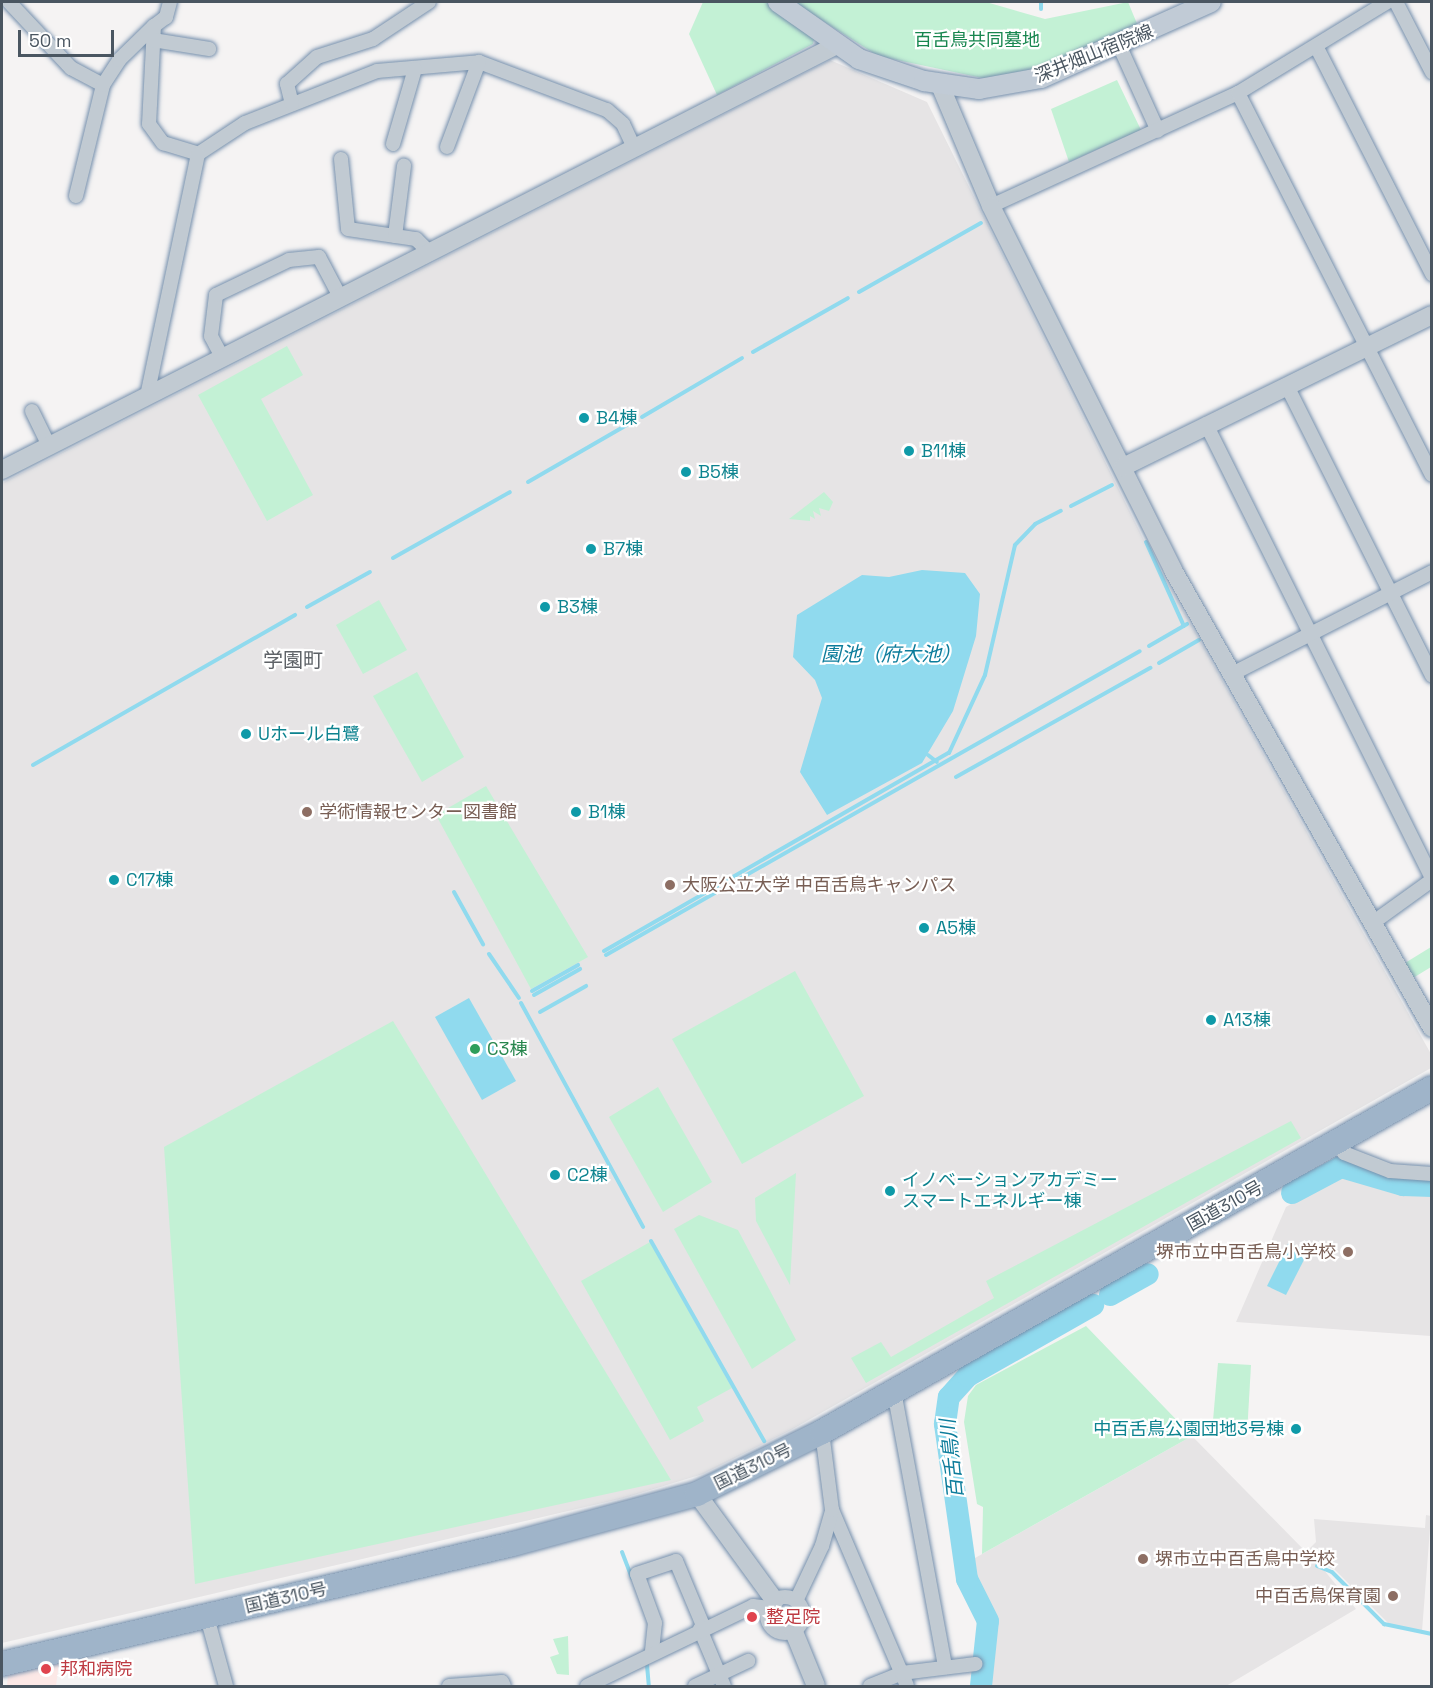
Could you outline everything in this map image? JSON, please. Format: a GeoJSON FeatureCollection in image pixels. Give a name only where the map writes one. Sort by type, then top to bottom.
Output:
{"type":"FeatureCollection","features":[{"type":"Feature","properties":{"kind":"highway","name":"国道310号"},"geometry":{"type":"LineString","coordinates":[[2,1664],[207,1617],[697,1494],[822,1432],[1431,1088]]}},
{"type":"Feature","properties":{"kind":"main road","name":"深井畑山宿院線"},"geometry":{"type":"LineString","coordinates":[[778,2],[835,45],[882,69],[940,85],[1010,86],[1119,45],[1211,2]]}},
{"type":"Feature","properties":{"kind":"street"},"geometry":{"type":"LineString","coordinates":[[9,2],[71,68],[103,85]]}},
{"type":"Feature","properties":{"kind":"street"},"geometry":{"type":"LineString","coordinates":[[76,196],[103,85],[118,60],[154,33],[166,17],[170,2]]}},
{"type":"Feature","properties":{"kind":"street"},"geometry":{"type":"LineString","coordinates":[[292,104],[287,84],[317,57],[373,39],[429,2]]}},
{"type":"Feature","properties":{"kind":"street"},"geometry":{"type":"LineString","coordinates":[[991,206],[1238,93],[1317,48],[1387,2]]}},
{"type":"Feature","properties":{"kind":"street"},"geometry":{"type":"LineString","coordinates":[[1396,2],[1431,72]]}},
{"type":"Feature","properties":{"kind":"street"},"geometry":{"type":"LineString","coordinates":[[154,33],[209,49]]}},
{"type":"Feature","properties":{"kind":"street"},"geometry":{"type":"LineString","coordinates":[[154,33],[153,134],[198,154]]}},
{"type":"Feature","properties":{"kind":"street"},"geometry":{"type":"LineString","coordinates":[[2,470],[147,396],[221,355],[835,45]]}},
{"type":"Feature","properties":{"kind":"street"},"geometry":{"type":"LineString","coordinates":[[1119,45],[1158,131]]}},
{"type":"Feature","properties":{"kind":"street"},"geometry":{"type":"LineString","coordinates":[[1317,48],[1431,274]]}},
{"type":"Feature","properties":{"kind":"street"},"geometry":{"type":"LineString","coordinates":[[147,396],[198,154],[245,123],[377,71],[479,62],[607,110],[623,124],[633,145]]}},
{"type":"Feature","properties":{"kind":"street"},"geometry":{"type":"LineString","coordinates":[[447,147],[479,62]]}},
{"type":"Feature","properties":{"kind":"street"},"geometry":{"type":"LineString","coordinates":[[393,144],[415,69]]}},
{"type":"Feature","properties":{"kind":"street"},"geometry":{"type":"LineString","coordinates":[[940,85],[991,206],[1230,675],[1431,1028]]}},
{"type":"Feature","properties":{"kind":"street"},"geometry":{"type":"LineString","coordinates":[[1238,93],[1431,475]]}},
{"type":"Feature","properties":{"kind":"street"},"geometry":{"type":"LineString","coordinates":[[341,159],[348,229],[416,239],[428,250]]}},
{"type":"Feature","properties":{"kind":"street"},"geometry":{"type":"LineString","coordinates":[[395,236],[404,166]]}},
{"type":"Feature","properties":{"kind":"street"},"geometry":{"type":"LineString","coordinates":[[221,355],[210,336],[216,296],[289,260],[319,256],[339,295]]}},
{"type":"Feature","properties":{"kind":"street"},"geometry":{"type":"LineString","coordinates":[[1123,467],[1206,424],[1431,315]]}},
{"type":"Feature","properties":{"kind":"street"},"geometry":{"type":"LineString","coordinates":[[1287,386],[1431,676]]}},
{"type":"Feature","properties":{"kind":"street"},"geometry":{"type":"LineString","coordinates":[[32,411],[49,446]]}},
{"type":"Feature","properties":{"kind":"street"},"geometry":{"type":"LineString","coordinates":[[1206,424],[1431,879],[1371,924]]}},
{"type":"Feature","properties":{"kind":"street"},"geometry":{"type":"LineString","coordinates":[[1230,675],[1308,633],[1431,572]]}},
{"type":"Feature","properties":{"kind":"street"},"geometry":{"type":"LineString","coordinates":[[1337,1143],[1344,1153],[1390,1172],[1431,1174]]}},
{"type":"Feature","properties":{"kind":"street"},"geometry":{"type":"LineString","coordinates":[[894,1391],[945,1666]]}},
{"type":"Feature","properties":{"kind":"street"},"geometry":{"type":"LineString","coordinates":[[822,1432],[832,1510],[905,1680]]}},
{"type":"Feature","properties":{"kind":"street"},"geometry":{"type":"LineString","coordinates":[[697,1494],[772,1604],[773,1629],[794,1632]]}},
{"type":"Feature","properties":{"kind":"street"},"geometry":{"type":"LineString","coordinates":[[796,1601],[822,1546],[832,1510]]}},
{"type":"Feature","properties":{"kind":"street"},"geometry":{"type":"LineString","coordinates":[[652,1651],[655,1623],[638,1574],[676,1561],[722,1681]]}},
{"type":"Feature","properties":{"kind":"street"},"geometry":{"type":"LineString","coordinates":[[587,1686],[652,1651],[758,1605],[796,1601]]}},
{"type":"Feature","properties":{"kind":"street"},"geometry":{"type":"LineString","coordinates":[[794,1632],[804,1617],[796,1601]]}},
{"type":"Feature","properties":{"kind":"street"},"geometry":{"type":"LineString","coordinates":[[207,1617],[226,1686]]}},
{"type":"Feature","properties":{"kind":"street"},"geometry":{"type":"LineString","coordinates":[[794,1632],[816,1686]]}},
{"type":"Feature","properties":{"kind":"street"},"geometry":{"type":"LineString","coordinates":[[695,1686],[722,1681],[748,1661]]}},
{"type":"Feature","properties":{"kind":"street"},"geometry":{"type":"LineString","coordinates":[[870,1686],[905,1680],[945,1666],[975,1664]]}},
{"type":"Feature","properties":{"kind":"street"},"geometry":{"type":"LineString","coordinates":[[448,1686],[502,1682],[504,1686]]}},
{"type":"Feature","properties":{"kind":"shaded area","name":"大阪公立大学 中百舌鳥キャンパス"},"geometry":{"type":"Polygon","coordinates":[[[830,60],[927,102],[1145,542],[1431,1054],[1431,1068],[791,1430],[703,1474],[624,1498],[2,1643],[2,483],[830,60]]]}},
{"type":"Feature","properties":{"kind":"shaded area","name":"堺市立中百舌鳥小学校"},"geometry":{"type":"Polygon","coordinates":[[[1345,1172],[1412,1190],[1431,1189],[1431,1336],[1236,1322],[1286,1207],[1345,1172]]]}},
{"type":"Feature","properties":{"kind":"shaded area","name":"堺市立中百舌鳥中学校"},"geometry":{"type":"Polygon","coordinates":[[[1192,1436],[1306,1552],[1316,1542],[1314,1519],[1425,1528],[1426,1515],[1431,1516],[1422,1631],[1389,1624],[1334,1569],[1319,1564],[1356,1609],[1226,1686],[984,1686],[992,1622],[968,1562],[1192,1436]]]}},
{"type":"Feature","properties":{"kind":"shaded area","name":"邦和病院"},"geometry":{"type":"Polygon","coordinates":[[[59,1663],[56,1686],[7,1686],[8,1675],[59,1663]]]}},
{"type":"Feature","properties":{"kind":"green space"},"geometry":{"type":"Polygon","coordinates":[[[703,2],[767,2],[814,39],[813,44],[717,95],[689,34],[703,2]]]}},
{"type":"Feature","properties":{"kind":"green space","name":"百舌鳥共同墓地"},"geometry":{"type":"Polygon","coordinates":[[[793,2],[986,2],[1045,19],[1128,2],[1138,26],[1046,68],[987,79],[878,56],[793,2]]]}},
{"type":"Feature","properties":{"kind":"green space"},"geometry":{"type":"Polygon","coordinates":[[[1117,80],[1141,130],[1069,162],[1051,109],[1117,80]]]}},
{"type":"Feature","properties":{"kind":"green space"},"geometry":{"type":"Polygon","coordinates":[[[287,346],[303,375],[261,399],[313,495],[267,521],[198,395],[287,346]]]}},
{"type":"Feature","properties":{"kind":"green space"},"geometry":{"type":"Polygon","coordinates":[[[824,492],[833,502],[829,511],[819,508],[821,516],[813,511],[815,519],[810,516],[810,521],[789,519],[824,492]]]}},
{"type":"Feature","properties":{"kind":"green space"},"geometry":{"type":"Polygon","coordinates":[[[379,600],[407,650],[363,674],[336,625],[379,600]]]}},
{"type":"Feature","properties":{"kind":"green space"},"geometry":{"type":"Polygon","coordinates":[[[417,672],[464,757],[422,782],[373,696],[417,672]]]}},
{"type":"Feature","properties":{"kind":"green space"},"geometry":{"type":"Polygon","coordinates":[[[486,786],[588,957],[531,989],[436,815],[486,786]]]}},
{"type":"Feature","properties":{"kind":"green space"},"geometry":{"type":"Polygon","coordinates":[[[1431,947],[1431,967],[1413,978],[1405,963],[1431,947]]]}},
{"type":"Feature","properties":{"kind":"green space"},"geometry":{"type":"Polygon","coordinates":[[[795,971],[864,1096],[742,1164],[672,1039],[795,971]]]}},
{"type":"Feature","properties":{"kind":"green space"},"geometry":{"type":"Polygon","coordinates":[[[393,1021],[671,1480],[195,1584],[164,1147],[393,1021]]]}},
{"type":"Feature","properties":{"kind":"green space"},"geometry":{"type":"Polygon","coordinates":[[[658,1087],[712,1182],[663,1212],[609,1117],[658,1087]]]}},
{"type":"Feature","properties":{"kind":"green space"},"geometry":{"type":"Polygon","coordinates":[[[1291,1121],[1301,1138],[866,1383],[851,1358],[881,1342],[891,1357],[994,1298],[986,1281],[1291,1121]]]}},
{"type":"Feature","properties":{"kind":"green space"},"geometry":{"type":"Polygon","coordinates":[[[796,1173],[790,1285],[756,1221],[755,1198],[796,1173]]]}},
{"type":"Feature","properties":{"kind":"green space"},"geometry":{"type":"Polygon","coordinates":[[[699,1215],[738,1230],[796,1340],[752,1369],[674,1229],[699,1215]]]}},
{"type":"Feature","properties":{"kind":"green space"},"geometry":{"type":"Polygon","coordinates":[[[650,1242],[732,1388],[697,1407],[704,1421],[670,1440],[581,1281],[650,1242]]]}},
{"type":"Feature","properties":{"kind":"green space"},"geometry":{"type":"Polygon","coordinates":[[[1086,1326],[1192,1436],[982,1554],[983,1507],[977,1504],[964,1422],[968,1396],[976,1385],[1086,1326]]]}},
{"type":"Feature","properties":{"kind":"green space"},"geometry":{"type":"Polygon","coordinates":[[[1218,1363],[1251,1365],[1247,1434],[1212,1432],[1218,1363]]]}},
{"type":"Feature","properties":{"kind":"green space"},"geometry":{"type":"Polygon","coordinates":[[[568,1636],[569,1675],[557,1674],[550,1657],[559,1654],[553,1639],[568,1636]]]}},
{"type":"Feature","properties":{"kind":"water","name":"園池（府大池）"},"geometry":{"type":"Polygon","coordinates":[[[922,570],[965,573],[980,594],[976,636],[953,711],[922,763],[827,815],[800,772],[822,698],[815,680],[793,657],[797,615],[862,575],[889,577],[922,570]]]}},
{"type":"Feature","properties":{"kind":"water","name":"C3棟"},"geometry":{"type":"Polygon","coordinates":[[[469,998],[516,1081],[482,1100],[435,1017],[469,998]]]}},
{"type":"Feature","properties":{"kind":"water"},"geometry":{"type":"Polygon","coordinates":[[[1289,1242],[1308,1252],[1286,1295],[1267,1286],[1289,1242]]]}},
{"type":"Feature","properties":{"kind":"waterway"},"geometry":{"type":"LineString","coordinates":[[1041,2],[1041,9]]}},
{"type":"Feature","properties":{"kind":"waterway"},"geometry":{"type":"LineString","coordinates":[[859,292],[981,223]]}},
{"type":"Feature","properties":{"kind":"waterway"},"geometry":{"type":"LineString","coordinates":[[753,352],[848,298]]}},
{"type":"Feature","properties":{"kind":"waterway"},"geometry":{"type":"LineString","coordinates":[[642,417],[742,358]]}},
{"type":"Feature","properties":{"kind":"waterway"},"geometry":{"type":"LineString","coordinates":[[528,482],[632,422]]}},
{"type":"Feature","properties":{"kind":"waterway"},"geometry":{"type":"LineString","coordinates":[[1071,506],[1112,485]]}},
{"type":"Feature","properties":{"kind":"waterway"},"geometry":{"type":"LineString","coordinates":[[393,558],[510,492]]}},
{"type":"Feature","properties":{"kind":"waterway"},"geometry":{"type":"LineString","coordinates":[[604,951],[949,753],[985,675],[1015,545],[1035,524],[1061,511]]}},
{"type":"Feature","properties":{"kind":"waterway"},"geometry":{"type":"LineString","coordinates":[[1146,542],[1184,626]]}},
{"type":"Feature","properties":{"kind":"waterway"},"geometry":{"type":"LineString","coordinates":[[307,607],[370,572]]}},
{"type":"Feature","properties":{"kind":"waterway"},"geometry":{"type":"LineString","coordinates":[[33,765],[295,615]]}},
{"type":"Feature","properties":{"kind":"waterway"},"geometry":{"type":"LineString","coordinates":[[1149,646],[1187,624]]}},
{"type":"Feature","properties":{"kind":"waterway"},"geometry":{"type":"LineString","coordinates":[[1159,663],[1199,640]]}},
{"type":"Feature","properties":{"kind":"waterway"},"geometry":{"type":"LineString","coordinates":[[606,955],[1140,651]]}},
{"type":"Feature","properties":{"kind":"waterway"},"geometry":{"type":"LineString","coordinates":[[956,777],[1150,668]]}},
{"type":"Feature","properties":{"kind":"waterway"},"geometry":{"type":"LineString","coordinates":[[928,755],[937,762]]}},
{"type":"Feature","properties":{"kind":"waterway"},"geometry":{"type":"LineString","coordinates":[[454,892],[483,944]]}},
{"type":"Feature","properties":{"kind":"waterway"},"geometry":{"type":"LineString","coordinates":[[489,954],[519,998]]}},
{"type":"Feature","properties":{"kind":"waterway"},"geometry":{"type":"LineString","coordinates":[[532,991],[578,965]]}},
{"type":"Feature","properties":{"kind":"waterway"},"geometry":{"type":"LineString","coordinates":[[534,995],[580,969]]}},
{"type":"Feature","properties":{"kind":"waterway"},"geometry":{"type":"LineString","coordinates":[[540,1012],[586,986]]}},
{"type":"Feature","properties":{"kind":"waterway"},"geometry":{"type":"LineString","coordinates":[[521,1003],[643,1227]]}},
{"type":"Feature","properties":{"kind":"waterway","name":"百舌鳥川"},"geometry":{"type":"LineString","coordinates":[[1292,1193],[1341,1167],[1403,1185],[1432,1186]]}},
{"type":"Feature","properties":{"kind":"waterway"},"geometry":{"type":"LineString","coordinates":[[651,1241],[764,1441]]}},
{"type":"Feature","properties":{"kind":"waterway","name":"百舌鳥川"},"geometry":{"type":"LineString","coordinates":[[1110,1295],[1148,1274]]}},
{"type":"Feature","properties":{"kind":"waterway","name":"百舌鳥川"},"geometry":{"type":"LineString","coordinates":[[981,1686],[988,1621],[967,1579],[945,1424],[949,1397],[968,1376],[1093,1305]]}},
{"type":"Feature","properties":{"kind":"waterway"},"geometry":{"type":"LineString","coordinates":[[622,1552],[632,1578]]}},
{"type":"Feature","properties":{"kind":"waterway"},"geometry":{"type":"LineString","coordinates":[[1317,1566],[1332,1572],[1384,1624],[1432,1634]]}},
{"type":"Feature","properties":{"kind":"waterway"},"geometry":{"type":"LineString","coordinates":[[647,1665],[649,1686]]}},
{"type":"Feature","properties":{"kind":"place","name":"B4棟"},"geometry":{"type":"Point","coordinates":[584,418]}},
{"type":"Feature","properties":{"kind":"place","name":"B11棟"},"geometry":{"type":"Point","coordinates":[909,451]}},
{"type":"Feature","properties":{"kind":"place","name":"B5棟"},"geometry":{"type":"Point","coordinates":[686,472]}},
{"type":"Feature","properties":{"kind":"place","name":"B7棟"},"geometry":{"type":"Point","coordinates":[591,549]}},
{"type":"Feature","properties":{"kind":"place","name":"B3棟"},"geometry":{"type":"Point","coordinates":[545,607]}},
{"type":"Feature","properties":{"kind":"place","name":"Uホール白鷺"},"geometry":{"type":"Point","coordinates":[246,734]}},
{"type":"Feature","properties":{"kind":"place","name":"学術情報センター図書館"},"geometry":{"type":"Point","coordinates":[307,812]}},
{"type":"Feature","properties":{"kind":"place","name":"B1棟"},"geometry":{"type":"Point","coordinates":[576,812]}},
{"type":"Feature","properties":{"kind":"place","name":"C17棟"},"geometry":{"type":"Point","coordinates":[114,880]}},
{"type":"Feature","properties":{"kind":"place","name":"大阪公立大学 中百舌鳥キャンパス"},"geometry":{"type":"Point","coordinates":[670,885]}},
{"type":"Feature","properties":{"kind":"place","name":"A5棟"},"geometry":{"type":"Point","coordinates":[924,928]}},
{"type":"Feature","properties":{"kind":"place","name":"A13棟"},"geometry":{"type":"Point","coordinates":[1211,1020]}},
{"type":"Feature","properties":{"kind":"place","name":"C3棟"},"geometry":{"type":"Point","coordinates":[475,1049]}},
{"type":"Feature","properties":{"kind":"place","name":"C2棟"},"geometry":{"type":"Point","coordinates":[555,1175]}},
{"type":"Feature","properties":{"kind":"place","name":"イノベーションアカデミー スマートエネルギー棟"},"geometry":{"type":"Point","coordinates":[890,1191]}},
{"type":"Feature","properties":{"kind":"place","name":"堺市立中百舌鳥小学校"},"geometry":{"type":"Point","coordinates":[1348,1252]}},
{"type":"Feature","properties":{"kind":"place","name":"中百舌鳥公園団地3号棟"},"geometry":{"type":"Point","coordinates":[1296,1429]}},
{"type":"Feature","properties":{"kind":"place","name":"堺市立中百舌鳥中学校"},"geometry":{"type":"Point","coordinates":[1143,1559]}},
{"type":"Feature","properties":{"kind":"place","name":"中百舌鳥保育園"},"geometry":{"type":"Point","coordinates":[1393,1596]}},
{"type":"Feature","properties":{"kind":"place","name":"整足院"},"geometry":{"type":"Point","coordinates":[752,1617]}},
{"type":"Feature","properties":{"kind":"place","name":"邦和病院"},"geometry":{"type":"Point","coordinates":[46,1669]}},
{"type":"Feature","properties":{"kind":"district","name":"学園町"},"geometry":{"type":"Point","coordinates":[293,660]}}]}
